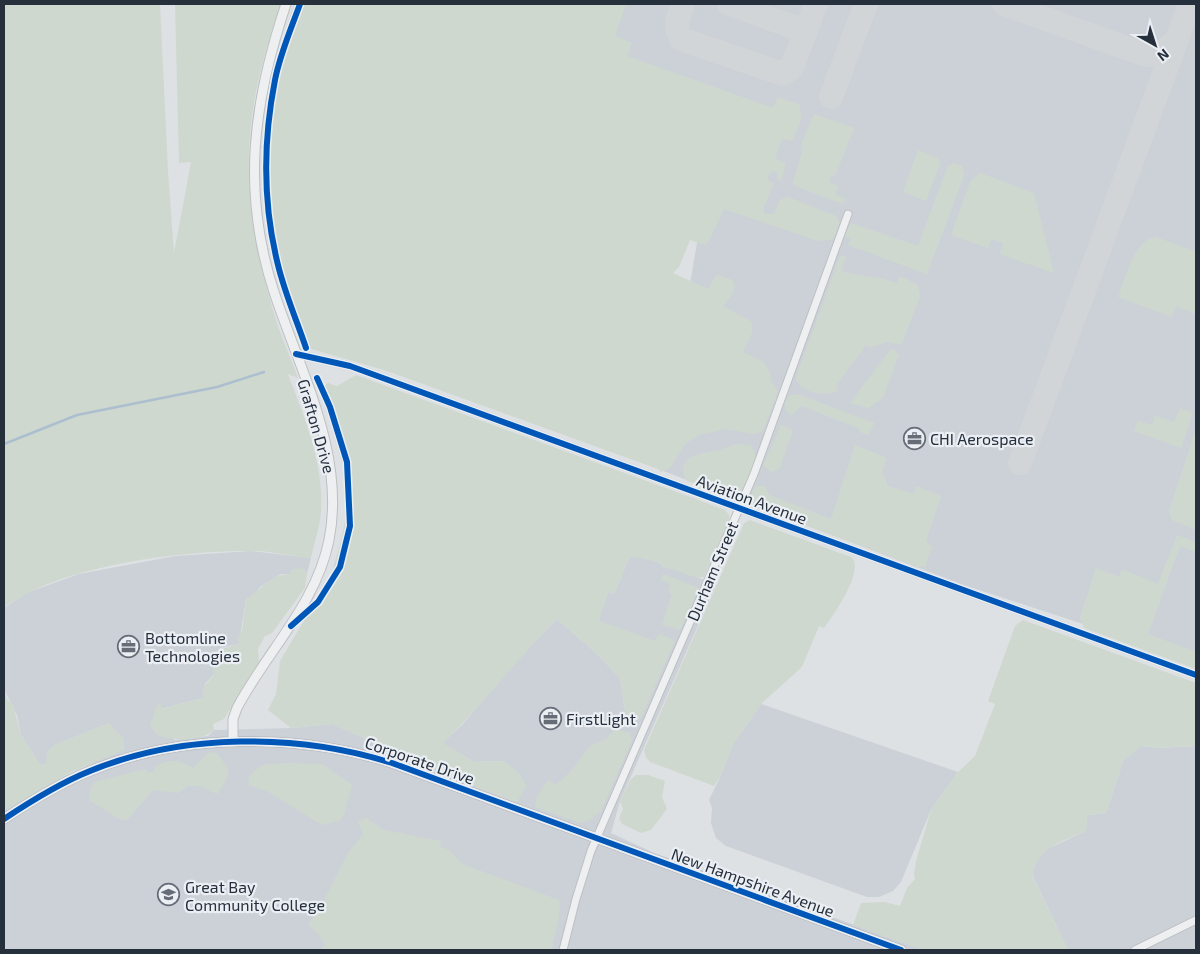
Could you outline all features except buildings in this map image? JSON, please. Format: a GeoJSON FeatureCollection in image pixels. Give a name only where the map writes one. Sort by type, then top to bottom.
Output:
{"type":"FeatureCollection","features":[{"type":"Feature","properties":{"kind":"street","name":"Grafton Drive"},"geometry":{"type":"LineString","coordinates":[[233,742],[233,719],[237,708],[303,608],[324,562],[333,521],[331,465],[268,272],[259,233],[254,172],[256,131],[262,86],[286,4]]}},
{"type":"Feature","properties":{"kind":"street","name":"Durham Street"},"geometry":{"type":"LineString","coordinates":[[564,950],[576,899],[596,838],[739,508],[848,214]]}},
{"type":"Feature","properties":{"kind":"street","name":"Aviation Avenue"},"geometry":{"type":"LineString","coordinates":[[296,354],[350,366],[1196,675]]}},
{"type":"Feature","properties":{"kind":"street","name":"Corporate Drive"},"geometry":{"type":"LineString","coordinates":[[4,819],[69,781],[112,763],[146,753],[233,742],[296,742],[365,754],[596,838]]}},
{"type":"Feature","properties":{"kind":"street","name":"New Hampshire Avenue"},"geometry":{"type":"LineString","coordinates":[[596,838],[902,950]]}},
{"type":"Feature","properties":{"kind":"street"},"geometry":{"type":"LineString","coordinates":[[1135,950],[1196,920]]}},
{"type":"Feature","properties":{"kind":"shaded area"},"geometry":{"type":"Polygon","coordinates":[[[4,4],[160,4],[174,253],[191,162],[179,163],[175,4],[281,4],[267,45],[251,120],[250,192],[254,229],[275,319],[298,378],[288,374],[312,442],[320,476],[321,512],[311,558],[266,552],[223,551],[122,563],[55,581],[27,593],[4,608],[4,4]]]}},
{"type":"Feature","properties":{"kind":"shaded area"},"geometry":{"type":"Polygon","coordinates":[[[294,4],[626,4],[615,36],[632,43],[627,56],[773,108],[778,97],[800,105],[801,119],[792,141],[782,139],[775,159],[786,163],[781,181],[777,179],[777,172],[772,171],[768,176],[769,181],[774,183],[763,209],[765,214],[774,214],[780,200],[788,197],[836,216],[839,222],[834,239],[818,241],[724,209],[708,243],[705,245],[690,240],[679,267],[673,273],[708,289],[714,278],[718,275],[732,280],[735,285],[732,295],[723,306],[752,322],[752,333],[743,352],[764,362],[770,373],[771,382],[778,391],[763,431],[754,434],[726,429],[699,435],[685,444],[671,467],[661,472],[658,469],[387,371],[308,348],[299,341],[282,291],[267,227],[263,162],[264,131],[275,68],[294,4]]]}},
{"type":"Feature","properties":{"kind":"shaded area"},"geometry":{"type":"Polygon","coordinates":[[[625,4],[1196,4],[1196,661],[964,585],[658,469],[706,191],[610,46],[625,4]]]}},
{"type":"Feature","properties":{"kind":"shaded area"},"geometry":{"type":"Polygon","coordinates":[[[814,114],[854,128],[835,176],[832,175],[829,182],[838,186],[835,194],[846,199],[843,204],[797,187],[793,183],[803,148],[801,145],[814,114]]]}},
{"type":"Feature","properties":{"kind":"shaded area"},"geometry":{"type":"Polygon","coordinates":[[[918,150],[938,158],[940,163],[926,201],[903,192],[918,150]]]}},
{"type":"Feature","properties":{"kind":"shaded area"},"geometry":{"type":"Polygon","coordinates":[[[954,163],[962,166],[964,175],[927,274],[848,245],[851,239],[845,236],[851,223],[918,246],[948,166],[954,163]]]}},
{"type":"Feature","properties":{"kind":"shaded area"},"geometry":{"type":"Polygon","coordinates":[[[980,173],[1034,193],[1054,273],[1000,254],[1003,243],[992,239],[988,248],[951,235],[971,180],[980,173]]]}},
{"type":"Feature","properties":{"kind":"shaded area"},"geometry":{"type":"Polygon","coordinates":[[[1156,237],[1196,252],[1196,314],[1176,306],[1172,317],[1118,297],[1127,270],[1136,252],[1141,245],[1156,237]]]}},
{"type":"Feature","properties":{"kind":"shaded area"},"geometry":{"type":"Polygon","coordinates":[[[840,256],[846,256],[841,271],[897,283],[900,276],[918,285],[920,297],[901,345],[886,342],[870,348],[866,345],[836,386],[838,388],[836,391],[831,393],[813,392],[802,387],[796,378],[840,256]]]}},
{"type":"Feature","properties":{"kind":"shaded area"},"geometry":{"type":"Polygon","coordinates":[[[894,349],[899,355],[883,398],[868,408],[850,403],[890,350],[894,349]]]}},
{"type":"Feature","properties":{"kind":"shaded area"},"geometry":{"type":"Polygon","coordinates":[[[356,375],[696,499],[725,510],[729,515],[729,522],[704,577],[695,577],[665,568],[658,562],[630,556],[614,594],[608,592],[599,621],[655,641],[659,634],[672,639],[674,643],[641,718],[634,720],[626,717],[620,678],[596,653],[557,619],[443,743],[474,762],[504,761],[520,774],[526,786],[517,802],[417,765],[398,752],[332,724],[291,728],[268,710],[276,694],[280,661],[331,575],[341,541],[348,506],[346,476],[320,389],[328,383],[337,386],[356,375]]]}},
{"type":"Feature","properties":{"kind":"shaded area"},"geometry":{"type":"Polygon","coordinates":[[[790,395],[800,395],[874,423],[869,435],[859,432],[860,429],[802,406],[791,415],[786,411],[785,403],[790,395]]]}},
{"type":"Feature","properties":{"kind":"shaded area"},"geometry":{"type":"Polygon","coordinates":[[[1180,408],[1193,413],[1181,448],[1134,431],[1138,421],[1152,425],[1155,416],[1174,422],[1180,408]]]}},
{"type":"Feature","properties":{"kind":"shaded area"},"geometry":{"type":"Polygon","coordinates":[[[781,425],[792,429],[792,433],[780,468],[772,472],[763,466],[781,425]]]}},
{"type":"Feature","properties":{"kind":"shaded area"},"geometry":{"type":"Polygon","coordinates":[[[1196,429],[1196,530],[1172,520],[1169,511],[1196,429]]]}},
{"type":"Feature","properties":{"kind":"shaded area"},"geometry":{"type":"Polygon","coordinates":[[[739,444],[751,445],[756,456],[748,481],[741,492],[731,497],[687,481],[683,472],[687,460],[693,456],[739,444]]]}},
{"type":"Feature","properties":{"kind":"shaded area"},"geometry":{"type":"Polygon","coordinates":[[[855,445],[887,458],[882,472],[888,486],[913,494],[916,486],[941,496],[926,541],[932,547],[925,567],[919,567],[758,508],[753,502],[752,491],[757,486],[765,486],[769,495],[831,519],[855,445]]]}},
{"type":"Feature","properties":{"kind":"shaded area"},"geometry":{"type":"Polygon","coordinates":[[[750,520],[851,557],[855,563],[854,571],[851,582],[834,614],[824,628],[819,626],[802,667],[761,704],[733,744],[721,775],[714,786],[650,762],[644,750],[744,523],[750,520]]]}},
{"type":"Feature","properties":{"kind":"shaded area"},"geometry":{"type":"Polygon","coordinates":[[[1177,535],[1196,542],[1196,552],[1180,546],[1148,634],[1196,652],[1196,669],[1084,628],[1080,617],[1096,568],[1119,577],[1122,569],[1158,584],[1177,535]]]}},
{"type":"Feature","properties":{"kind":"shaded area"},"geometry":{"type":"Polygon","coordinates":[[[251,551],[311,558],[307,574],[303,569],[290,574],[281,574],[260,587],[255,594],[246,599],[239,644],[220,648],[212,659],[214,674],[205,684],[203,698],[161,709],[174,740],[208,736],[214,730],[291,728],[332,724],[398,752],[417,765],[517,802],[504,761],[474,762],[442,743],[462,725],[518,659],[557,619],[596,653],[620,678],[626,717],[618,629],[598,621],[608,592],[614,594],[630,556],[646,558],[658,562],[665,568],[675,568],[716,585],[620,801],[611,833],[654,853],[924,950],[4,950],[4,811],[46,785],[90,764],[109,723],[55,745],[48,751],[45,766],[39,763],[21,735],[17,715],[4,689],[4,608],[26,593],[79,574],[175,556],[251,551]]]}},
{"type":"Feature","properties":{"kind":"shaded area"},"geometry":{"type":"Polygon","coordinates":[[[296,568],[303,569],[307,574],[305,588],[272,633],[265,636],[258,649],[259,662],[224,719],[213,724],[214,730],[208,734],[194,739],[179,739],[157,735],[150,725],[157,705],[160,703],[162,709],[203,698],[204,687],[214,674],[213,660],[215,656],[221,650],[239,644],[237,638],[242,631],[246,599],[272,580],[290,574],[291,570],[296,568]]]}},
{"type":"Feature","properties":{"kind":"shaded area"},"geometry":{"type":"Polygon","coordinates":[[[663,574],[699,588],[680,630],[662,625],[672,594],[668,592],[670,584],[661,580],[663,574]]]}},
{"type":"Feature","properties":{"kind":"shaded area"},"geometry":{"type":"Polygon","coordinates":[[[1023,620],[1196,683],[1196,746],[1157,748],[1141,746],[1123,761],[1106,813],[1087,815],[1086,831],[1052,846],[1040,858],[1032,876],[1068,950],[924,950],[853,925],[861,903],[885,902],[900,906],[907,888],[915,879],[916,861],[931,810],[958,772],[975,756],[995,704],[988,701],[1015,626],[1023,620]]]}},
{"type":"Feature","properties":{"kind":"shaded area"},"geometry":{"type":"Polygon","coordinates":[[[4,689],[7,699],[13,704],[21,735],[39,763],[45,766],[48,751],[55,745],[109,723],[124,739],[124,750],[71,772],[4,811],[4,689]]]}},
{"type":"Feature","properties":{"kind":"shaded area"},"geometry":{"type":"Polygon","coordinates":[[[761,704],[958,772],[931,810],[901,882],[893,891],[879,897],[867,897],[726,846],[716,838],[711,823],[712,808],[709,800],[733,744],[761,704]]]}},
{"type":"Feature","properties":{"kind":"shaded area"},"geometry":{"type":"Polygon","coordinates":[[[615,729],[630,733],[632,740],[601,811],[590,820],[580,823],[535,807],[537,796],[549,779],[552,783],[557,784],[572,770],[589,747],[607,738],[615,729]]]}},
{"type":"Feature","properties":{"kind":"shaded area"},"geometry":{"type":"Polygon","coordinates":[[[1141,746],[1157,748],[1196,746],[1196,950],[1068,950],[1032,875],[1035,864],[1043,851],[1086,831],[1087,815],[1106,813],[1123,761],[1141,746]]]}},
{"type":"Feature","properties":{"kind":"shaded area"},"geometry":{"type":"Polygon","coordinates":[[[217,753],[229,770],[225,782],[217,794],[199,786],[187,786],[178,793],[153,790],[127,820],[119,819],[89,800],[91,787],[95,782],[145,769],[147,772],[154,772],[155,767],[170,761],[184,763],[193,768],[207,754],[217,753]]]}},
{"type":"Feature","properties":{"kind":"shaded area"},"geometry":{"type":"Polygon","coordinates":[[[286,763],[322,764],[352,785],[344,814],[340,821],[322,825],[267,791],[248,785],[249,776],[262,765],[286,763]]]}},
{"type":"Feature","properties":{"kind":"shaded area"},"geometry":{"type":"Polygon","coordinates":[[[636,775],[648,775],[665,781],[662,797],[667,809],[651,830],[641,833],[622,824],[619,818],[623,809],[620,801],[631,779],[636,775]]]}},
{"type":"Feature","properties":{"kind":"shaded area"},"geometry":{"type":"Polygon","coordinates":[[[366,818],[384,830],[441,841],[440,847],[449,850],[462,864],[559,900],[560,906],[552,950],[321,950],[325,945],[320,936],[308,925],[320,908],[348,853],[363,834],[358,822],[366,818]]]}},
{"type":"Feature","properties":{"kind":"waterway"},"geometry":{"type":"LineString","coordinates":[[4,444],[77,415],[217,387],[264,372]]}},
{"type":"Feature","properties":{"kind":"taxiway"},"geometry":{"type":"LineString","coordinates":[[683,4],[677,25],[681,39],[783,74],[792,67],[816,4]]}},
{"type":"Feature","properties":{"kind":"taxiway"},"geometry":{"type":"LineString","coordinates":[[729,4],[794,27]]}},
{"type":"Feature","properties":{"kind":"taxiway"},"geometry":{"type":"LineString","coordinates":[[831,97],[866,4]]}},
{"type":"Feature","properties":{"kind":"taxiway"},"geometry":{"type":"LineString","coordinates":[[1004,4],[1146,55],[1160,54],[1176,41]]}},
{"type":"Feature","properties":{"kind":"taxiway"},"geometry":{"type":"LineString","coordinates":[[1020,463],[1190,4]]}},
{"type":"Feature","properties":{"kind":"cycle path"},"geometry":{"type":"LineString","coordinates":[[300,4],[277,70],[268,126],[266,173],[267,196],[278,265],[306,348]]}},
{"type":"Feature","properties":{"kind":"cycle path"},"geometry":{"type":"LineString","coordinates":[[296,354],[350,366],[1196,675]]}},
{"type":"Feature","properties":{"kind":"cycle path"},"geometry":{"type":"LineString","coordinates":[[291,626],[318,602],[340,567],[350,526],[347,462],[330,407],[317,378]]}},
{"type":"Feature","properties":{"kind":"cycle path"},"geometry":{"type":"LineString","coordinates":[[4,819],[46,793],[90,771],[126,759],[163,750],[201,744],[240,741],[318,746],[356,753],[392,763],[901,950]]}},
{"type":"Feature","properties":{"kind":"place","name":"CHI Aerospace"},"geometry":{"type":"Point","coordinates":[914,438]}},
{"type":"Feature","properties":{"kind":"place","name":"Bottomline Technologies"},"geometry":{"type":"Point","coordinates":[129,646]}},
{"type":"Feature","properties":{"kind":"place","name":"FirstLight"},"geometry":{"type":"Point","coordinates":[550,718]}},
{"type":"Feature","properties":{"kind":"place","name":"Great Bay Community College"},"geometry":{"type":"Point","coordinates":[169,895]}}]}
